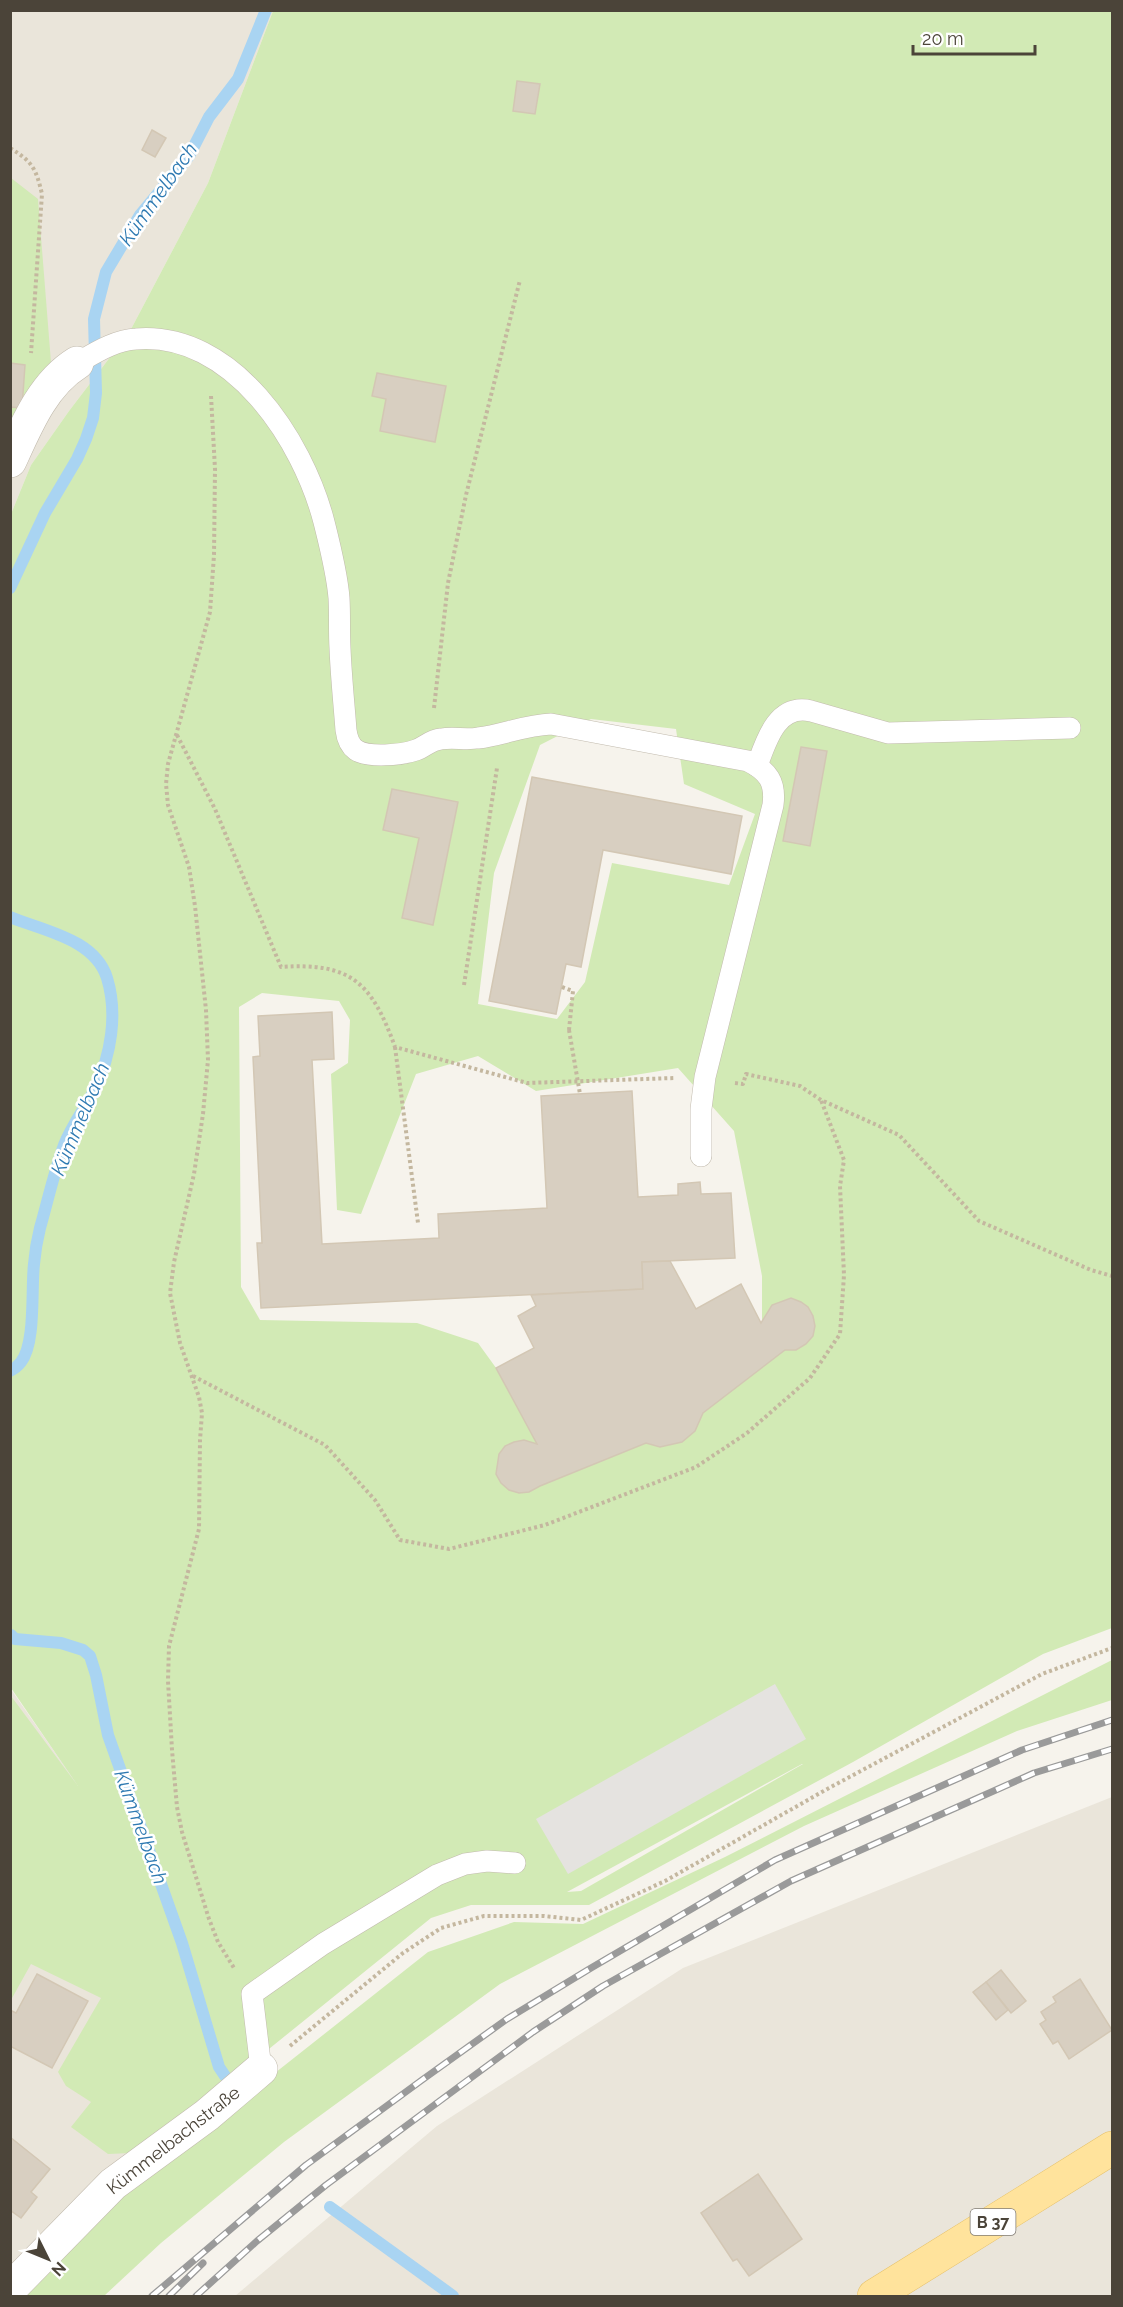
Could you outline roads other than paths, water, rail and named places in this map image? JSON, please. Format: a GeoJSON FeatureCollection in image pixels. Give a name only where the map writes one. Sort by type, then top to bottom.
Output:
{"type":"FeatureCollection","features":[{"type":"Feature","properties":{"kind":"main road","name":"B 37"},"geometry":{"type":"LineString","coordinates":[[874,2296],[1113,2148]]}},
{"type":"Feature","properties":{"kind":"street"},"geometry":{"type":"LineString","coordinates":[[10,461],[36,408],[60,377],[77,363]]}},
{"type":"Feature","properties":{"kind":"street","name":"Kümmelbachstraße"},"geometry":{"type":"LineString","coordinates":[[10,2289],[113,2184],[207,2115],[261,2069]]}},
{"type":"Feature","properties":{"kind":"lane"},"geometry":{"type":"LineString","coordinates":[[77,363],[109,346],[134,339],[163,340],[191,348],[208,356],[238,376],[268,408],[302,463],[323,520],[339,597],[339,647],[346,730],[351,745],[360,752],[403,754],[419,750],[430,741],[448,738],[473,739],[502,734],[527,726],[551,724],[748,761],[769,777],[773,784],[772,805],[705,1077],[701,1109],[701,1156]]}},
{"type":"Feature","properties":{"kind":"lane"},"geometry":{"type":"LineString","coordinates":[[757,766],[772,729],[783,716],[799,710],[811,711],[888,733],[1070,728]]}},
{"type":"Feature","properties":{"kind":"lane"},"geometry":{"type":"LineString","coordinates":[[261,2069],[252,1994],[323,1944],[437,1875],[465,1864],[487,1861],[515,1863]]}},
{"type":"Feature","properties":{"kind":"waterway","name":"Kümmelbach"},"geometry":{"type":"LineString","coordinates":[[10,588],[45,513],[77,459],[93,418],[96,393],[94,319],[106,272],[140,215],[189,156],[209,117],[238,79],[266,10]]}},
{"type":"Feature","properties":{"kind":"waterway","name":"Kümmelbach"},"geometry":{"type":"LineString","coordinates":[[10,917],[67,938],[92,954],[101,965],[107,978],[112,1006],[109,1048],[101,1076],[60,1155],[40,1228],[33,1275],[31,1329],[26,1353],[21,1362],[10,1371]]}},
{"type":"Feature","properties":{"kind":"waterway","name":"Kümmelbach"},"geometry":{"type":"LineString","coordinates":[[11,1635],[15,1639],[61,1643],[83,1650],[90,1656],[108,1735],[182,1943],[219,2067],[225,2076]]}},
{"type":"Feature","properties":{"kind":"waterway","name":"Kümmelbach"},"geometry":{"type":"LineString","coordinates":[[330,2207],[453,2296]]}},
{"type":"Feature","properties":{"kind":"railway"},"geometry":{"type":"LineString","coordinates":[[152,2296],[306,2165],[507,2019],[591,1968],[775,1860],[1022,1750],[1112,1720]]}},
{"type":"Feature","properties":{"kind":"railway"},"geometry":{"type":"LineString","coordinates":[[196,2296],[257,2241],[326,2185],[533,2032],[603,1986],[791,1881],[1034,1773],[1112,1749]]}},
{"type":"Feature","properties":{"kind":"railway"},"geometry":{"type":"LineString","coordinates":[[169,2296],[203,2263]]}}]}
